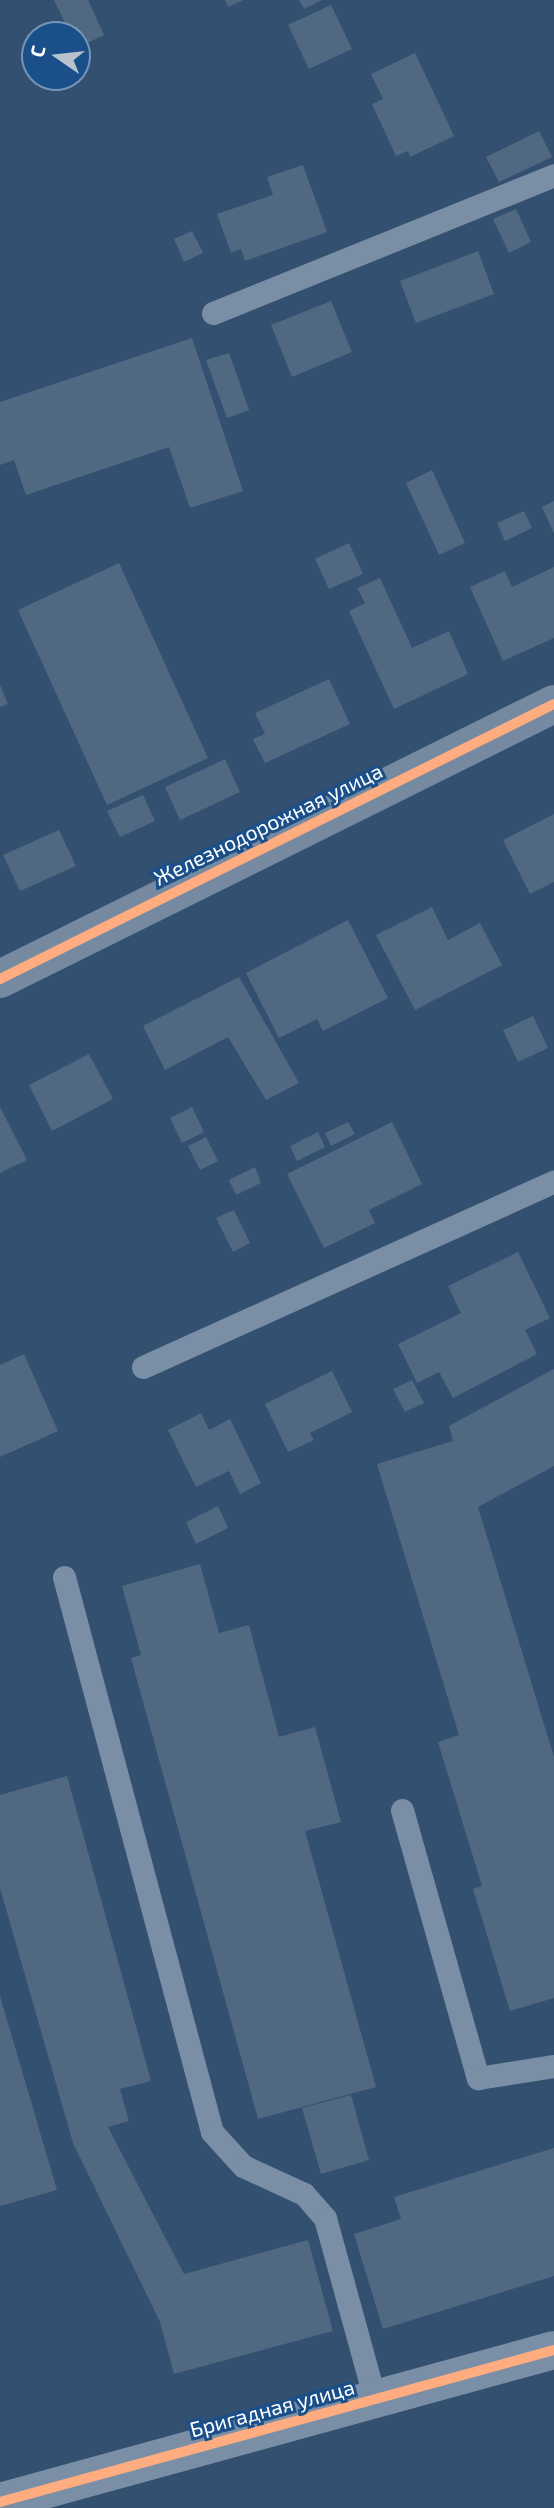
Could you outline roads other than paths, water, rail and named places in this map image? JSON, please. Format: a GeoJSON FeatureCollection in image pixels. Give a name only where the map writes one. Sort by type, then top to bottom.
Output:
{"type":"FeatureCollection","features":[{"type":"Feature","properties":{"kind":"street","name":"Железнодорожная улица"},"geometry":{"type":"LineString","coordinates":[[0,979],[554,704]]}},
{"type":"Feature","properties":{"kind":"street","name":"Бригадная улица"},"geometry":{"type":"LineString","coordinates":[[0,2502],[554,2350]]}},
{"type":"Feature","properties":{"kind":"lane"},"geometry":{"type":"LineString","coordinates":[[213,313],[554,175]]}},
{"type":"Feature","properties":{"kind":"lane"},"geometry":{"type":"LineString","coordinates":[[143,1367],[554,1181]]}},
{"type":"Feature","properties":{"kind":"lane"},"geometry":{"type":"LineString","coordinates":[[64,1577],[212,2132],[243,2166],[304,2194],[325,2218],[376,2400]]}},
{"type":"Feature","properties":{"kind":"lane"},"geometry":{"type":"LineString","coordinates":[[401,1810],[478,2078],[554,2066]]}}]}
